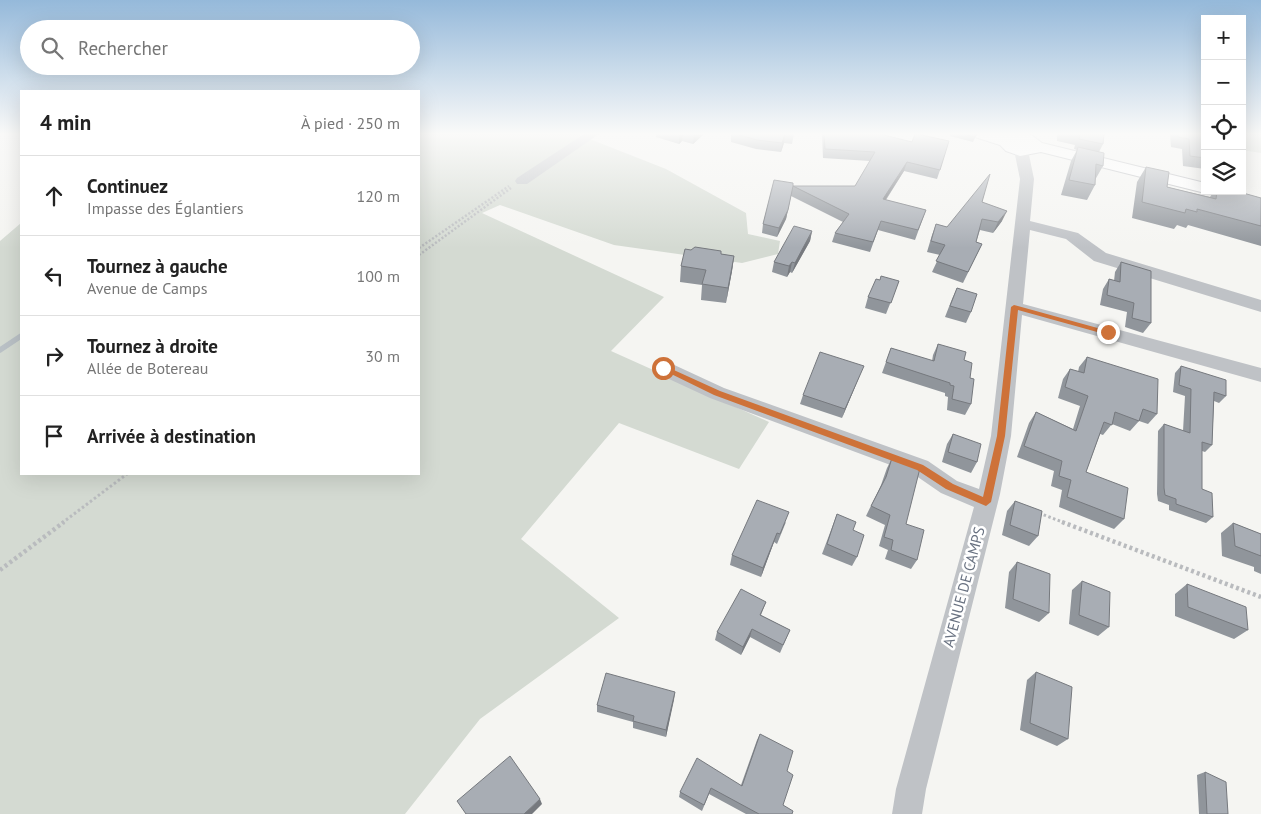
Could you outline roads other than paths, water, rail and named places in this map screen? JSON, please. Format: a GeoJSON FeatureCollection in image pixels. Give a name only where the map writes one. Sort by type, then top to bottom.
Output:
{"type":"FeatureCollection","features":[{"type":"Feature","properties":{"kind":"main road"},"geometry":{"type":"LineString","coordinates":[[1142,172],[1201,187]]}},
{"type":"Feature","properties":{"kind":"street"},"geometry":{"type":"LineString","coordinates":[[517,182],[533,172]]}},
{"type":"Feature","properties":{"kind":"street","name":"AVENUE DE CAMPS"},"geometry":{"type":"LineString","coordinates":[[906,814],[986,502],[1001,436],[1023,224],[1026,172]]}},
{"type":"Feature","properties":{"kind":"street"},"geometry":{"type":"LineString","coordinates":[[1023,224],[1072,236],[1100,257],[1261,306]]}},
{"type":"Feature","properties":{"kind":"street"},"geometry":{"type":"LineString","coordinates":[[1014,307],[1261,375]]}},
{"type":"Feature","properties":{"kind":"street"},"geometry":{"type":"LineString","coordinates":[[663,368],[717,393],[920,467],[950,487],[986,502]]}},
{"type":"Feature","properties":{"kind":"waterway"},"geometry":{"type":"LineString","coordinates":[[0,350],[20,337]]}}]}
